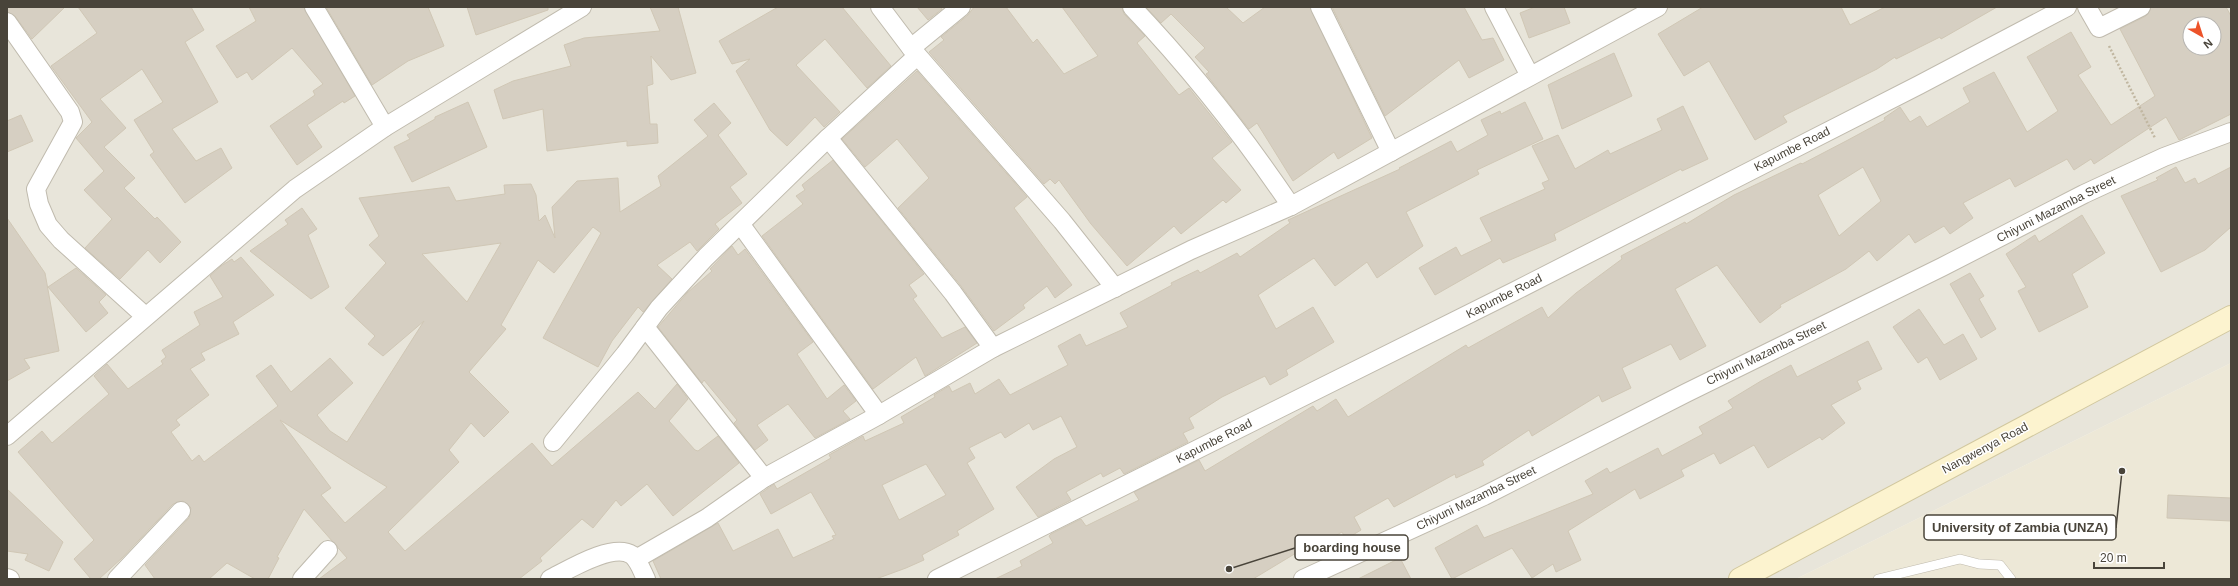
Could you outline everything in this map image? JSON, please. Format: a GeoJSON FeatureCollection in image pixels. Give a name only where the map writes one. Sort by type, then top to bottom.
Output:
{"type":"FeatureCollection","features":[{"type":"Feature","properties":{"kind":"main road","name":"Nangwenya Road"},"geometry":{"type":"LineString","coordinates":[[1740,579],[2231,317]]}},
{"type":"Feature","properties":{"kind":"street"},"geometry":{"type":"LineString","coordinates":[[314,7],[385,127]]}},
{"type":"Feature","properties":{"kind":"street"},"geometry":{"type":"LineString","coordinates":[[7,436],[144,316],[295,189],[385,127],[582,7]]}},
{"type":"Feature","properties":{"kind":"street"},"geometry":{"type":"LineString","coordinates":[[880,7],[914,52],[1062,221],[1115,288]]}},
{"type":"Feature","properties":{"kind":"street"},"geometry":{"type":"LineString","coordinates":[[553,442],[659,308],[741,224],[961,7]]}},
{"type":"Feature","properties":{"kind":"street"},"geometry":{"type":"LineString","coordinates":[[1132,7],[1180,57],[1208,92],[1291,206]]}},
{"type":"Feature","properties":{"kind":"street"},"geometry":{"type":"LineString","coordinates":[[1320,7],[1391,152]]}},
{"type":"Feature","properties":{"kind":"street"},"geometry":{"type":"LineString","coordinates":[[1494,7],[1530,76]]}},
{"type":"Feature","properties":{"kind":"street"},"geometry":{"type":"LineString","coordinates":[[636,559],[707,518],[764,478],[879,415],[993,348],[1191,250],[1291,206],[1658,7]]}},
{"type":"Feature","properties":{"kind":"street","name":"Kapumbe Road"},"geometry":{"type":"LineString","coordinates":[[937,579],[1508,294],[1919,85],[2066,7]]}},
{"type":"Feature","properties":{"kind":"street"},"geometry":{"type":"LineString","coordinates":[[2087,7],[2099,28],[2141,7]]}},
{"type":"Feature","properties":{"kind":"street"},"geometry":{"type":"LineString","coordinates":[[7,22],[66,106],[73,122],[36,189],[39,204],[48,225],[61,240],[144,316]]}},
{"type":"Feature","properties":{"kind":"street","name":"Chiyuni Mazamba Street"},"geometry":{"type":"LineString","coordinates":[[1303,579],[1484,496],[1686,393],[1942,267],[2084,194],[2164,157],[2231,132]]}},
{"type":"Feature","properties":{"kind":"street"},"geometry":{"type":"LineString","coordinates":[[828,138],[953,293],[993,348]]}},
{"type":"Feature","properties":{"kind":"street"},"geometry":{"type":"LineString","coordinates":[[741,224],[879,415]]}},
{"type":"Feature","properties":{"kind":"street"},"geometry":{"type":"LineString","coordinates":[[645,327],[764,478]]}},
{"type":"Feature","properties":{"kind":"street"},"geometry":{"type":"LineString","coordinates":[[118,579],[181,511]]}},
{"type":"Feature","properties":{"kind":"street"},"geometry":{"type":"LineString","coordinates":[[302,579],[328,550]]}},
{"type":"Feature","properties":{"kind":"street"},"geometry":{"type":"LineString","coordinates":[[550,579],[588,560],[613,552],[630,554],[636,559],[646,579]]}},
{"type":"Feature","properties":{"kind":"lane"},"geometry":{"type":"LineString","coordinates":[[1878,579],[1960,559],[1979,564],[2000,565],[2011,579]]}},
{"type":"Feature","properties":{"kind":"path"},"geometry":{"type":"LineString","coordinates":[[2099,28],[2120,65],[2164,157]]}},
{"type":"Feature","properties":{"kind":"shaded area"},"geometry":{"type":"Polygon","coordinates":[[[7,7],[2231,7],[2231,363],[1796,579],[7,579],[7,7]]]}},
{"type":"Feature","properties":{"kind":"shaded area"},"geometry":{"type":"Polygon","coordinates":[[[2231,363],[2231,579],[1796,579],[2231,363]]]}},
{"type":"Feature","properties":{"kind":"building"},"geometry":{"type":"Polygon","coordinates":[[[7,7],[65,7],[32,39],[15,16],[7,12],[7,7]]]}},
{"type":"Feature","properties":{"kind":"building"},"geometry":{"type":"Polygon","coordinates":[[[78,7],[191,7],[204,30],[185,42],[218,102],[172,129],[196,161],[221,148],[232,168],[185,203],[150,155],[154,152],[134,120],[163,102],[142,69],[100,99],[126,128],[104,147],[135,178],[124,188],[155,219],[157,217],[181,242],[160,263],[148,250],[120,279],[85,248],[112,219],[84,190],[104,171],[76,138],[92,122],[51,66],[97,33],[78,7]]]}},
{"type":"Feature","properties":{"kind":"building"},"geometry":{"type":"Polygon","coordinates":[[[249,7],[304,7],[355,96],[344,103],[343,101],[307,125],[322,147],[297,165],[270,126],[315,95],[313,91],[323,84],[292,48],[252,80],[247,72],[237,78],[216,46],[256,21],[249,7]]]}},
{"type":"Feature","properties":{"kind":"building"},"geometry":{"type":"Polygon","coordinates":[[[326,7],[428,7],[444,46],[408,61],[372,85],[326,7]]]}},
{"type":"Feature","properties":{"kind":"building"},"geometry":{"type":"Polygon","coordinates":[[[467,7],[548,7],[548,10],[476,35],[467,7]]]}},
{"type":"Feature","properties":{"kind":"building"},"geometry":{"type":"Polygon","coordinates":[[[650,7],[678,7],[696,73],[671,80],[651,56],[653,84],[647,86],[650,124],[657,124],[658,143],[627,146],[627,141],[547,151],[543,109],[503,119],[494,90],[513,81],[571,66],[564,45],[584,38],[660,31],[650,7]]]}},
{"type":"Feature","properties":{"kind":"building"},"geometry":{"type":"Polygon","coordinates":[[[778,7],[842,7],[891,66],[867,88],[825,39],[796,65],[840,112],[824,127],[815,117],[787,146],[770,130],[736,71],[750,59],[732,64],[719,41],[778,7]]]}},
{"type":"Feature","properties":{"kind":"building"},"geometry":{"type":"Polygon","coordinates":[[[917,7],[941,7],[942,9],[928,20],[917,7]]]}},
{"type":"Feature","properties":{"kind":"building"},"geometry":{"type":"Polygon","coordinates":[[[974,7],[1006,7],[1033,43],[1037,39],[1064,74],[1098,56],[1062,7],[1122,7],[1124,14],[1145,36],[1137,43],[1179,95],[1189,88],[1232,142],[1212,158],[1241,190],[1226,203],[1223,200],[1181,234],[1174,226],[1127,266],[1091,224],[1059,180],[1055,184],[1050,179],[1044,184],[929,52],[944,40],[941,37],[968,15],[974,7]]]}},
{"type":"Feature","properties":{"kind":"building"},"geometry":{"type":"Polygon","coordinates":[[[1146,7],[1226,7],[1243,23],[1265,7],[1310,7],[1372,138],[1338,159],[1334,152],[1293,181],[1257,123],[1249,129],[1206,74],[1209,72],[1195,57],[1205,48],[1171,14],[1161,23],[1146,7]]]}},
{"type":"Feature","properties":{"kind":"building"},"geometry":{"type":"Polygon","coordinates":[[[1332,7],[1464,7],[1482,40],[1493,38],[1504,60],[1469,78],[1459,60],[1385,116],[1332,7]]]}},
{"type":"Feature","properties":{"kind":"building"},"geometry":{"type":"Polygon","coordinates":[[[1535,7],[1564,7],[1570,23],[1529,38],[1520,13],[1535,7]]]}},
{"type":"Feature","properties":{"kind":"building"},"geometry":{"type":"Polygon","coordinates":[[[1703,7],[1841,7],[1850,25],[1885,7],[1997,7],[1941,39],[1940,37],[1896,59],[1895,57],[1877,69],[1783,116],[1787,122],[1755,140],[1709,61],[1684,76],[1658,34],[1703,7]]]}},
{"type":"Feature","properties":{"kind":"building"},"geometry":{"type":"Polygon","coordinates":[[[2151,7],[2226,7],[2231,16],[2231,114],[2179,140],[2166,117],[2094,164],[2091,159],[2074,170],[2067,159],[2015,187],[2010,178],[1963,203],[1973,218],[1950,234],[1944,226],[1915,243],[1909,234],[1877,261],[1869,251],[1846,269],[1780,305],[1781,307],[1760,323],[1717,265],[1675,289],[1706,346],[1680,360],[1671,344],[1622,368],[1631,388],[1602,402],[1599,395],[1532,436],[1529,430],[1482,461],[1484,465],[1456,478],[1455,474],[1394,507],[1388,498],[1354,517],[1361,530],[1346,539],[1342,532],[1308,551],[1306,547],[1253,579],[995,579],[1022,566],[1020,561],[1053,543],[1049,536],[1051,534],[1081,519],[1086,526],[1139,500],[1134,492],[1199,460],[1205,471],[1313,406],[1317,411],[1336,399],[1348,417],[1466,345],[1468,348],[1542,307],[1548,318],[1576,293],[1622,259],[1621,256],[1685,222],[1686,224],[1734,195],[1801,163],[1802,164],[1848,140],[1885,120],[1884,118],[1900,107],[1910,122],[1920,116],[1927,127],[1970,102],[1963,88],[1994,72],[2027,132],[2058,111],[2027,57],[2071,32],[2091,67],[2078,75],[2111,125],[2155,96],[2120,29],[2146,16],[2151,7]],[[1863,167],[1818,195],[1839,236],[1881,201],[1863,167]]]}},
{"type":"Feature","properties":{"kind":"building"},"geometry":{"type":"Polygon","coordinates":[[[1614,53],[1632,96],[1562,129],[1548,85],[1614,53]]]}},
{"type":"Feature","properties":{"kind":"building"},"geometry":{"type":"Polygon","coordinates":[[[917,71],[1027,197],[1014,208],[1072,285],[1055,298],[1047,286],[1023,305],[1025,308],[994,331],[961,286],[898,208],[929,178],[897,139],[865,167],[842,139],[917,71]]]}},
{"type":"Feature","properties":{"kind":"building"},"geometry":{"type":"Polygon","coordinates":[[[468,102],[487,147],[412,182],[394,147],[410,139],[407,135],[435,119],[435,117],[468,102]]]}},
{"type":"Feature","properties":{"kind":"building"},"geometry":{"type":"Polygon","coordinates":[[[1525,102],[1543,139],[1477,170],[1479,174],[1406,212],[1423,246],[1377,278],[1367,262],[1335,286],[1314,258],[1258,295],[1276,329],[1313,307],[1334,342],[1286,370],[1288,375],[1270,385],[1265,376],[1222,397],[1189,418],[1194,428],[1183,433],[1188,442],[1124,474],[1120,468],[1103,477],[1101,473],[1066,492],[1071,500],[1038,517],[1016,487],[1054,459],[1077,447],[1061,416],[1033,430],[1029,423],[1005,438],[1001,432],[969,448],[975,458],[967,463],[994,509],[957,531],[959,535],[922,555],[924,560],[906,568],[876,579],[661,579],[653,561],[718,523],[733,551],[778,529],[793,558],[834,539],[832,536],[836,535],[811,492],[771,514],[760,494],[774,484],[777,489],[831,458],[829,455],[863,436],[865,441],[904,423],[901,417],[935,397],[934,395],[949,386],[952,392],[970,383],[975,394],[999,379],[1010,395],[1068,365],[1058,346],[1080,334],[1086,346],[1128,327],[1120,313],[1172,285],[1171,283],[1198,270],[1200,273],[1237,253],[1240,257],[1290,223],[1288,220],[1400,169],[1399,168],[1451,141],[1457,152],[1488,135],[1481,120],[1500,111],[1501,114],[1525,102]],[[926,464],[882,485],[899,520],[946,495],[926,464]]]}},
{"type":"Feature","properties":{"kind":"building"},"geometry":{"type":"Polygon","coordinates":[[[714,103],[731,123],[718,135],[747,174],[730,187],[742,203],[715,224],[719,229],[697,251],[690,242],[657,265],[672,279],[643,312],[638,307],[612,341],[598,367],[543,338],[601,233],[593,227],[554,273],[538,260],[501,325],[506,329],[469,372],[509,412],[484,437],[471,423],[449,450],[459,462],[388,532],[405,551],[532,443],[552,466],[638,392],[655,409],[677,384],[688,399],[669,421],[695,450],[698,451],[718,436],[739,463],[673,516],[647,484],[621,506],[616,500],[593,528],[582,519],[540,558],[542,561],[519,579],[319,579],[347,558],[304,509],[277,557],[279,558],[268,579],[255,579],[227,563],[209,579],[155,579],[145,565],[189,518],[191,508],[183,501],[173,504],[122,558],[99,579],[91,579],[74,559],[94,540],[18,452],[42,431],[52,443],[109,394],[94,376],[107,364],[128,389],[163,364],[161,361],[166,357],[162,350],[200,325],[194,312],[223,297],[210,276],[221,266],[232,259],[234,262],[241,257],[274,295],[233,322],[239,334],[201,353],[205,360],[190,369],[209,395],[176,420],[180,425],[171,432],[192,461],[199,455],[204,462],[278,406],[256,376],[271,365],[291,392],[330,358],[353,383],[317,415],[330,431],[347,442],[424,321],[383,356],[368,344],[375,336],[345,308],[386,263],[369,245],[379,236],[359,198],[449,187],[456,201],[505,194],[504,185],[531,184],[536,195],[539,221],[545,215],[555,238],[552,207],[577,181],[618,178],[620,212],[661,186],[658,176],[708,136],[694,120],[714,103]],[[501,243],[422,254],[467,302],[501,243]],[[280,420],[331,488],[321,495],[345,523],[387,487],[354,467],[280,420]]]}},
{"type":"Feature","properties":{"kind":"building"},"geometry":{"type":"Polygon","coordinates":[[[1683,106],[1708,159],[1682,171],[1681,169],[1554,234],[1556,240],[1503,263],[1500,258],[1435,295],[1419,268],[1456,247],[1461,256],[1492,241],[1480,218],[1545,189],[1542,183],[1549,180],[1532,146],[1558,135],[1575,169],[1608,150],[1610,154],[1662,130],[1657,119],[1683,106]]]}},
{"type":"Feature","properties":{"kind":"building"},"geometry":{"type":"Polygon","coordinates":[[[21,115],[33,141],[7,152],[7,121],[21,115]]]}},
{"type":"Feature","properties":{"kind":"building"},"geometry":{"type":"Polygon","coordinates":[[[833,160],[924,274],[909,285],[917,296],[913,299],[942,338],[965,327],[977,343],[925,376],[916,357],[873,389],[762,236],[803,204],[796,196],[805,190],[802,185],[833,160]]]}},
{"type":"Feature","properties":{"kind":"building"},"geometry":{"type":"Polygon","coordinates":[[[2176,167],[2185,183],[2195,178],[2198,184],[2231,167],[2231,227],[2205,250],[2161,272],[2121,196],[2158,180],[2156,178],[2176,167]]]}},
{"type":"Feature","properties":{"kind":"building"},"geometry":{"type":"Polygon","coordinates":[[[302,208],[317,229],[308,235],[329,287],[311,299],[250,251],[288,224],[285,220],[302,208]]]}},
{"type":"Feature","properties":{"kind":"building"},"geometry":{"type":"Polygon","coordinates":[[[2082,215],[2105,253],[2072,274],[2088,307],[2039,332],[2018,291],[2026,287],[2006,254],[2035,235],[2039,242],[2082,215]]]}},
{"type":"Feature","properties":{"kind":"building"},"geometry":{"type":"Polygon","coordinates":[[[7,218],[45,273],[59,351],[24,359],[30,368],[7,381],[7,218]]]}},
{"type":"Feature","properties":{"kind":"building"},"geometry":{"type":"Polygon","coordinates":[[[732,246],[738,255],[745,249],[813,342],[797,354],[827,399],[844,385],[856,401],[843,411],[850,419],[815,438],[788,404],[757,425],[768,440],[755,450],[734,423],[737,420],[704,380],[702,383],[658,327],[687,293],[712,271],[710,269],[732,246]]]}},
{"type":"Feature","properties":{"kind":"building"},"geometry":{"type":"Polygon","coordinates":[[[76,268],[106,295],[99,302],[108,313],[86,332],[48,287],[76,268]]]}},
{"type":"Feature","properties":{"kind":"building"},"geometry":{"type":"Polygon","coordinates":[[[1970,273],[1984,296],[1979,299],[1996,329],[1981,338],[1950,284],[1970,273]]]}},
{"type":"Feature","properties":{"kind":"building"},"geometry":{"type":"Polygon","coordinates":[[[1919,309],[1944,345],[1963,334],[1977,359],[1940,380],[1927,357],[1918,363],[1893,327],[1919,309]]]}},
{"type":"Feature","properties":{"kind":"building"},"geometry":{"type":"Polygon","coordinates":[[[1868,341],[1882,369],[1857,381],[1861,389],[1831,405],[1845,423],[1822,440],[1820,437],[1768,468],[1754,445],[1720,464],[1714,453],[1681,470],[1684,476],[1640,499],[1635,489],[1568,531],[1581,560],[1556,572],[1553,564],[1532,578],[1512,548],[1452,579],[1435,548],[1477,525],[1484,538],[1593,494],[1585,481],[1607,468],[1610,473],[1658,448],[1662,456],[1703,434],[1699,427],[1733,408],[1728,401],[1761,381],[1791,365],[1797,377],[1868,341]]]}},
{"type":"Feature","properties":{"kind":"building"},"geometry":{"type":"Polygon","coordinates":[[[7,489],[63,542],[49,571],[25,560],[28,554],[7,551],[7,489]]]}},
{"type":"Feature","properties":{"kind":"building"},"geometry":{"type":"Polygon","coordinates":[[[2168,495],[2231,498],[2231,521],[2167,518],[2168,495]]]}},
{"type":"Feature","properties":{"kind":"building"},"geometry":{"type":"Polygon","coordinates":[[[1400,558],[1411,579],[1358,579],[1400,558]]]}},
{"type":"Feature","properties":{"kind":"place","name":"University of Zambia (UNZA)"},"geometry":{"type":"Point","coordinates":[2122,471]}},
{"type":"Feature","properties":{"kind":"place","name":"boarding house"},"geometry":{"type":"Point","coordinates":[1229,569]}}]}
